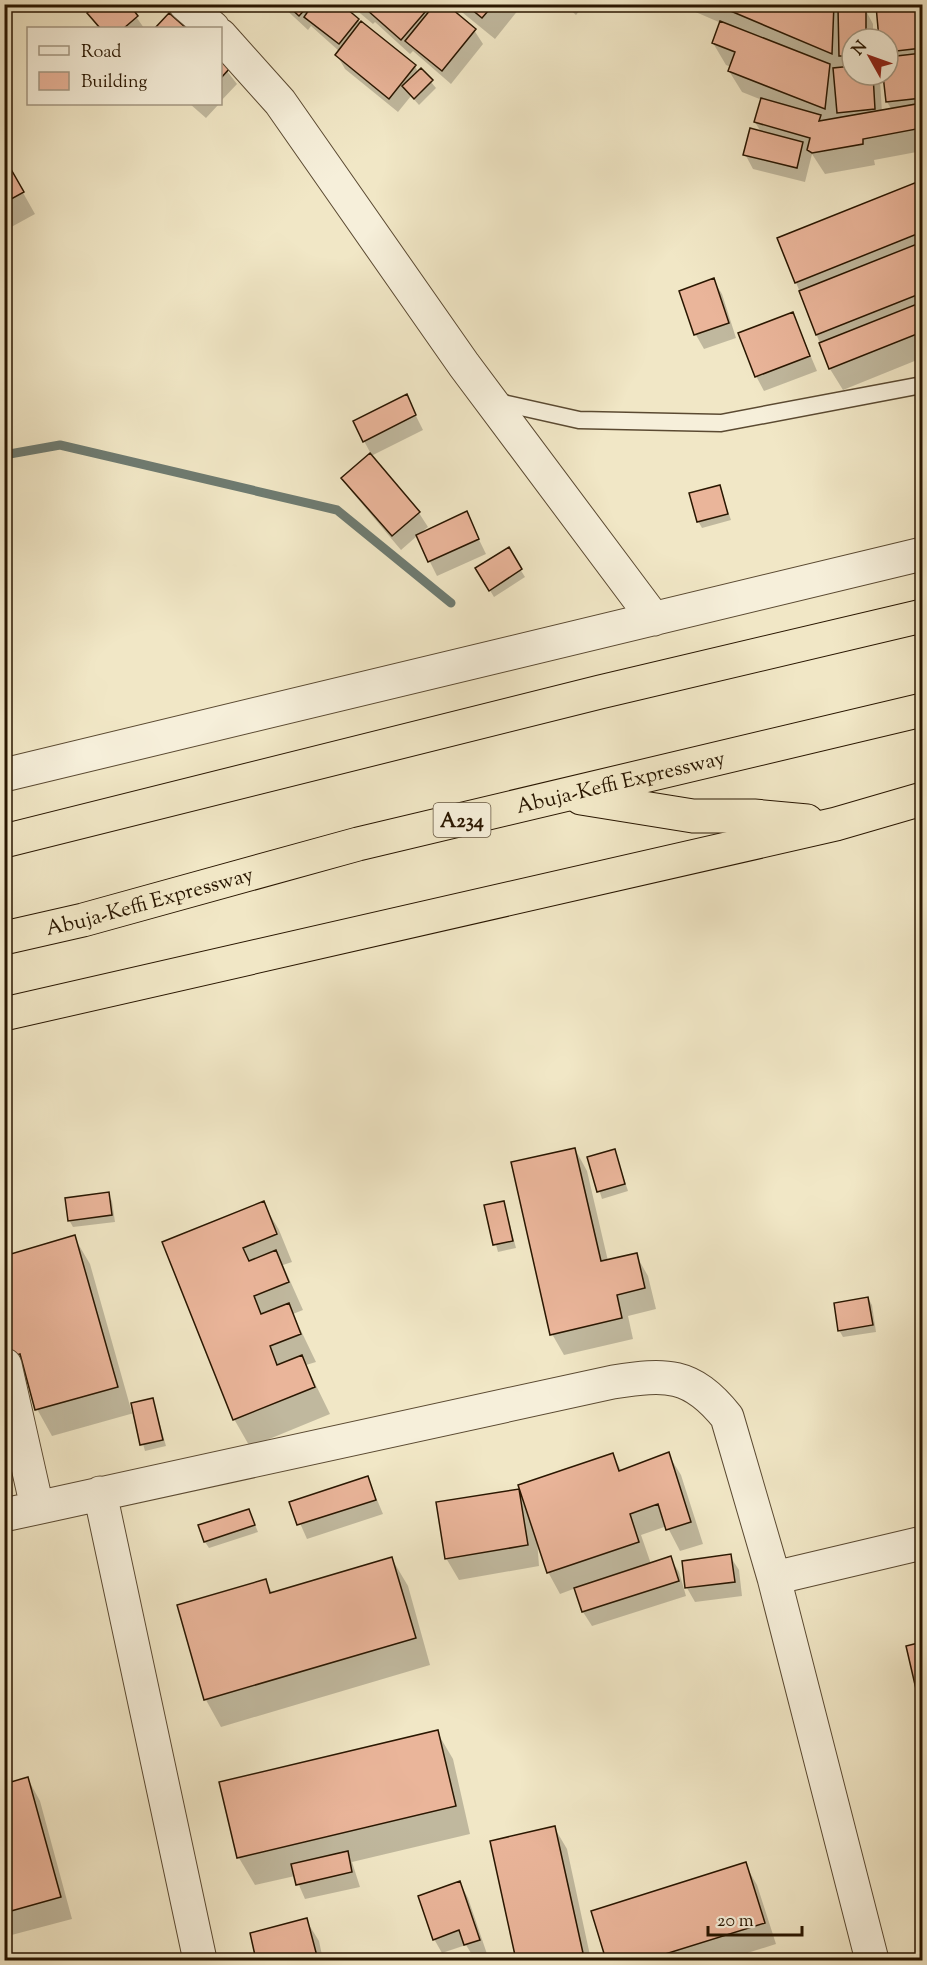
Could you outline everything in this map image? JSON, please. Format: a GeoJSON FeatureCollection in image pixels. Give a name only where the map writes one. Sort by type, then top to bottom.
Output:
{"type":"FeatureCollection","features":[{"type":"Feature","properties":{"kind":"highway"},"geometry":{"type":"LineString","coordinates":[[4,841],[383,745],[917,615]]}},
{"type":"Feature","properties":{"kind":"highway","name":"Abuja-Keffi Expressway"},"geometry":{"type":"LineString","coordinates":[[4,938],[83,920],[358,844],[922,710]]}},
{"type":"Feature","properties":{"kind":"highway"},"geometry":{"type":"LineString","coordinates":[[564,796],[693,816],[754,816],[836,824]]}},
{"type":"Feature","properties":{"kind":"highway"},"geometry":{"type":"LineString","coordinates":[[4,1014],[836,824],[922,799]]}},
{"type":"Feature","properties":{"kind":"street"},"geometry":{"type":"LineString","coordinates":[[184,4],[212,27]]}},
{"type":"Feature","properties":{"kind":"street"},"geometry":{"type":"LineString","coordinates":[[222,37],[280,102],[490,399],[654,619]]}},
{"type":"Feature","properties":{"kind":"street"},"geometry":{"type":"LineString","coordinates":[[4,775],[922,555]]}},
{"type":"Feature","properties":{"kind":"street"},"geometry":{"type":"LineString","coordinates":[[5,1365],[37,1508]]}},
{"type":"Feature","properties":{"kind":"street"},"geometry":{"type":"LineString","coordinates":[[4,1515],[613,1382],[652,1376],[688,1382],[712,1398],[727,1417],[774,1578],[872,1960]]}},
{"type":"Feature","properties":{"kind":"street"},"geometry":{"type":"LineString","coordinates":[[100,1493],[200,1960]]}},
{"type":"Feature","properties":{"kind":"street"},"geometry":{"type":"LineString","coordinates":[[774,1578],[922,1543]]}},
{"type":"Feature","properties":{"kind":"lane"},"geometry":{"type":"LineString","coordinates":[[490,399],[579,420],[721,423],[922,385]]}},
{"type":"Feature","properties":{"kind":"building"},"geometry":{"type":"Polygon","coordinates":[[[97,4],[129,4],[138,16],[125,27],[99,27],[87,13],[97,4]]]}},
{"type":"Feature","properties":{"kind":"building"},"geometry":{"type":"Polygon","coordinates":[[[286,4],[310,4],[299,16],[286,4]]]}},
{"type":"Feature","properties":{"kind":"building"},"geometry":{"type":"Polygon","coordinates":[[[313,4],[341,4],[359,19],[339,44],[304,17],[313,4]]]}},
{"type":"Feature","properties":{"kind":"building"},"geometry":{"type":"Polygon","coordinates":[[[356,4],[369,4],[364,11],[356,4]]]}},
{"type":"Feature","properties":{"kind":"building"},"geometry":{"type":"Polygon","coordinates":[[[372,4],[432,4],[401,40],[367,10],[372,4]]]}},
{"type":"Feature","properties":{"kind":"building"},"geometry":{"type":"Polygon","coordinates":[[[435,4],[446,4],[476,29],[442,71],[405,41],[435,4]]]}},
{"type":"Feature","properties":{"kind":"building"},"geometry":{"type":"Polygon","coordinates":[[[465,4],[494,4],[482,18],[465,4]]]}},
{"type":"Feature","properties":{"kind":"building"},"geometry":{"type":"Polygon","coordinates":[[[714,4],[834,4],[832,54],[714,4]]]}},
{"type":"Feature","properties":{"kind":"building"},"geometry":{"type":"Polygon","coordinates":[[[922,4],[922,48],[900,51],[900,27],[878,27],[876,6],[922,4]]]}},
{"type":"Feature","properties":{"kind":"building"},"geometry":{"type":"Polygon","coordinates":[[[838,8],[866,8],[866,27],[840,27],[839,56],[838,8]]]}},
{"type":"Feature","properties":{"kind":"building"},"geometry":{"type":"Polygon","coordinates":[[[169,13],[185,27],[156,27],[169,13]]]}},
{"type":"Feature","properties":{"kind":"building"},"geometry":{"type":"Polygon","coordinates":[[[361,21],[416,65],[389,99],[335,55],[361,21]]]}},
{"type":"Feature","properties":{"kind":"building"},"geometry":{"type":"Polygon","coordinates":[[[720,21],[830,64],[825,109],[728,71],[735,52],[712,43],[720,21]]]}},
{"type":"Feature","properties":{"kind":"building"},"geometry":{"type":"Polygon","coordinates":[[[922,53],[922,98],[886,102],[884,87],[900,87],[900,56],[922,53]]]}},
{"type":"Feature","properties":{"kind":"building"},"geometry":{"type":"Polygon","coordinates":[[[222,62],[230,68],[222,77],[222,62]]]}},
{"type":"Feature","properties":{"kind":"building"},"geometry":{"type":"Polygon","coordinates":[[[840,67],[840,87],[874,87],[875,109],[837,113],[833,68],[840,67]]]}},
{"type":"Feature","properties":{"kind":"building"},"geometry":{"type":"Polygon","coordinates":[[[421,68],[433,80],[414,99],[402,86],[421,68]]]}},
{"type":"Feature","properties":{"kind":"building"},"geometry":{"type":"Polygon","coordinates":[[[761,98],[821,115],[819,121],[922,103],[922,128],[863,139],[863,144],[812,153],[807,150],[810,138],[754,122],[761,98]]]}},
{"type":"Feature","properties":{"kind":"building"},"geometry":{"type":"Polygon","coordinates":[[[750,128],[803,142],[797,168],[743,155],[750,128]]]}},
{"type":"Feature","properties":{"kind":"building"},"geometry":{"type":"Polygon","coordinates":[[[4,157],[24,192],[4,203],[4,157]]]}},
{"type":"Feature","properties":{"kind":"building"},"geometry":{"type":"Polygon","coordinates":[[[922,180],[922,232],[795,283],[777,238],[922,180]]]}},
{"type":"Feature","properties":{"kind":"building"},"geometry":{"type":"Polygon","coordinates":[[[922,242],[922,293],[816,335],[799,291],[922,242]]]}},
{"type":"Feature","properties":{"kind":"building"},"geometry":{"type":"Polygon","coordinates":[[[714,278],[729,323],[694,335],[679,291],[714,278]]]}},
{"type":"Feature","properties":{"kind":"building"},"geometry":{"type":"Polygon","coordinates":[[[922,302],[922,332],[829,369],[819,343],[922,302]]]}},
{"type":"Feature","properties":{"kind":"building"},"geometry":{"type":"Polygon","coordinates":[[[793,312],[810,356],[755,377],[738,333],[793,312]]]}},
{"type":"Feature","properties":{"kind":"building"},"geometry":{"type":"Polygon","coordinates":[[[407,394],[416,415],[363,442],[353,421],[407,394]]]}},
{"type":"Feature","properties":{"kind":"building"},"geometry":{"type":"Polygon","coordinates":[[[370,453],[420,512],[392,536],[341,478],[370,453]]]}},
{"type":"Feature","properties":{"kind":"building"},"geometry":{"type":"Polygon","coordinates":[[[720,485],[728,514],[697,522],[689,493],[720,485]]]}},
{"type":"Feature","properties":{"kind":"building"},"geometry":{"type":"Polygon","coordinates":[[[467,511],[479,539],[428,562],[416,535],[467,511]]]}},
{"type":"Feature","properties":{"kind":"building"},"geometry":{"type":"Polygon","coordinates":[[[509,547],[522,569],[489,591],[475,568],[509,547]]]}},
{"type":"Feature","properties":{"kind":"building"},"geometry":{"type":"Polygon","coordinates":[[[575,1148],[601,1261],[637,1253],[645,1288],[617,1295],[622,1318],[550,1335],[511,1162],[575,1148]]]}},
{"type":"Feature","properties":{"kind":"building"},"geometry":{"type":"Polygon","coordinates":[[[615,1149],[625,1184],[597,1192],[587,1157],[615,1149]]]}},
{"type":"Feature","properties":{"kind":"building"},"geometry":{"type":"Polygon","coordinates":[[[109,1192],[112,1215],[68,1221],[65,1198],[109,1192]]]}},
{"type":"Feature","properties":{"kind":"building"},"geometry":{"type":"Polygon","coordinates":[[[264,1201],[277,1234],[243,1248],[249,1261],[276,1250],[289,1282],[254,1296],[261,1314],[289,1303],[301,1334],[270,1346],[277,1365],[302,1355],[315,1387],[233,1420],[162,1242],[264,1201]]]}},
{"type":"Feature","properties":{"kind":"building"},"geometry":{"type":"Polygon","coordinates":[[[504,1201],[513,1241],[493,1245],[484,1205],[504,1201]]]}},
{"type":"Feature","properties":{"kind":"building"},"geometry":{"type":"Polygon","coordinates":[[[75,1235],[118,1387],[35,1410],[20,1354],[4,1359],[4,1256],[75,1235]]]}},
{"type":"Feature","properties":{"kind":"building"},"geometry":{"type":"Polygon","coordinates":[[[868,1297],[873,1325],[838,1331],[834,1303],[868,1297]]]}},
{"type":"Feature","properties":{"kind":"building"},"geometry":{"type":"Polygon","coordinates":[[[153,1398],[163,1440],[140,1445],[131,1403],[153,1398]]]}},
{"type":"Feature","properties":{"kind":"building"},"geometry":{"type":"Polygon","coordinates":[[[669,1452],[691,1522],[666,1530],[658,1504],[630,1514],[639,1542],[547,1573],[518,1485],[613,1453],[619,1471],[669,1452]]]}},
{"type":"Feature","properties":{"kind":"building"},"geometry":{"type":"Polygon","coordinates":[[[368,1476],[376,1500],[297,1525],[289,1502],[368,1476]]]}},
{"type":"Feature","properties":{"kind":"building"},"geometry":{"type":"Polygon","coordinates":[[[519,1489],[528,1545],[445,1559],[436,1502],[519,1489]]]}},
{"type":"Feature","properties":{"kind":"building"},"geometry":{"type":"Polygon","coordinates":[[[249,1509],[255,1525],[204,1542],[198,1525],[249,1509]]]}},
{"type":"Feature","properties":{"kind":"building"},"geometry":{"type":"Polygon","coordinates":[[[731,1554],[735,1582],[685,1588],[682,1561],[731,1554]]]}},
{"type":"Feature","properties":{"kind":"building"},"geometry":{"type":"Polygon","coordinates":[[[671,1556],[679,1581],[582,1612],[574,1588],[671,1556]]]}},
{"type":"Feature","properties":{"kind":"building"},"geometry":{"type":"Polygon","coordinates":[[[392,1557],[416,1638],[204,1700],[177,1605],[266,1579],[270,1593],[392,1557]]]}},
{"type":"Feature","properties":{"kind":"building"},"geometry":{"type":"Polygon","coordinates":[[[922,1642],[922,1715],[906,1646],[922,1642]]]}},
{"type":"Feature","properties":{"kind":"building"},"geometry":{"type":"Polygon","coordinates":[[[438,1730],[456,1806],[237,1858],[219,1782],[438,1730]]]}},
{"type":"Feature","properties":{"kind":"building"},"geometry":{"type":"Polygon","coordinates":[[[28,1777],[61,1897],[4,1913],[4,1784],[28,1777]]]}},
{"type":"Feature","properties":{"kind":"building"},"geometry":{"type":"Polygon","coordinates":[[[555,1826],[583,1953],[548,1960],[516,1960],[490,1841],[555,1826]]]}},
{"type":"Feature","properties":{"kind":"building"},"geometry":{"type":"Polygon","coordinates":[[[348,1851],[352,1872],[296,1885],[291,1864],[348,1851]]]}},
{"type":"Feature","properties":{"kind":"building"},"geometry":{"type":"Polygon","coordinates":[[[746,1862],[765,1923],[646,1960],[606,1960],[591,1911],[746,1862]]]}},
{"type":"Feature","properties":{"kind":"building"},"geometry":{"type":"Polygon","coordinates":[[[460,1881],[480,1940],[464,1945],[459,1930],[433,1940],[418,1896],[460,1881]]]}},
{"type":"Feature","properties":{"kind":"building"},"geometry":{"type":"Polygon","coordinates":[[[307,1918],[318,1960],[256,1960],[250,1933],[307,1918]]]}},
{"type":"Feature","properties":{"kind":"waterway"},"geometry":{"type":"LineString","coordinates":[[4,455],[60,445],[337,510],[451,603]]}}]}
